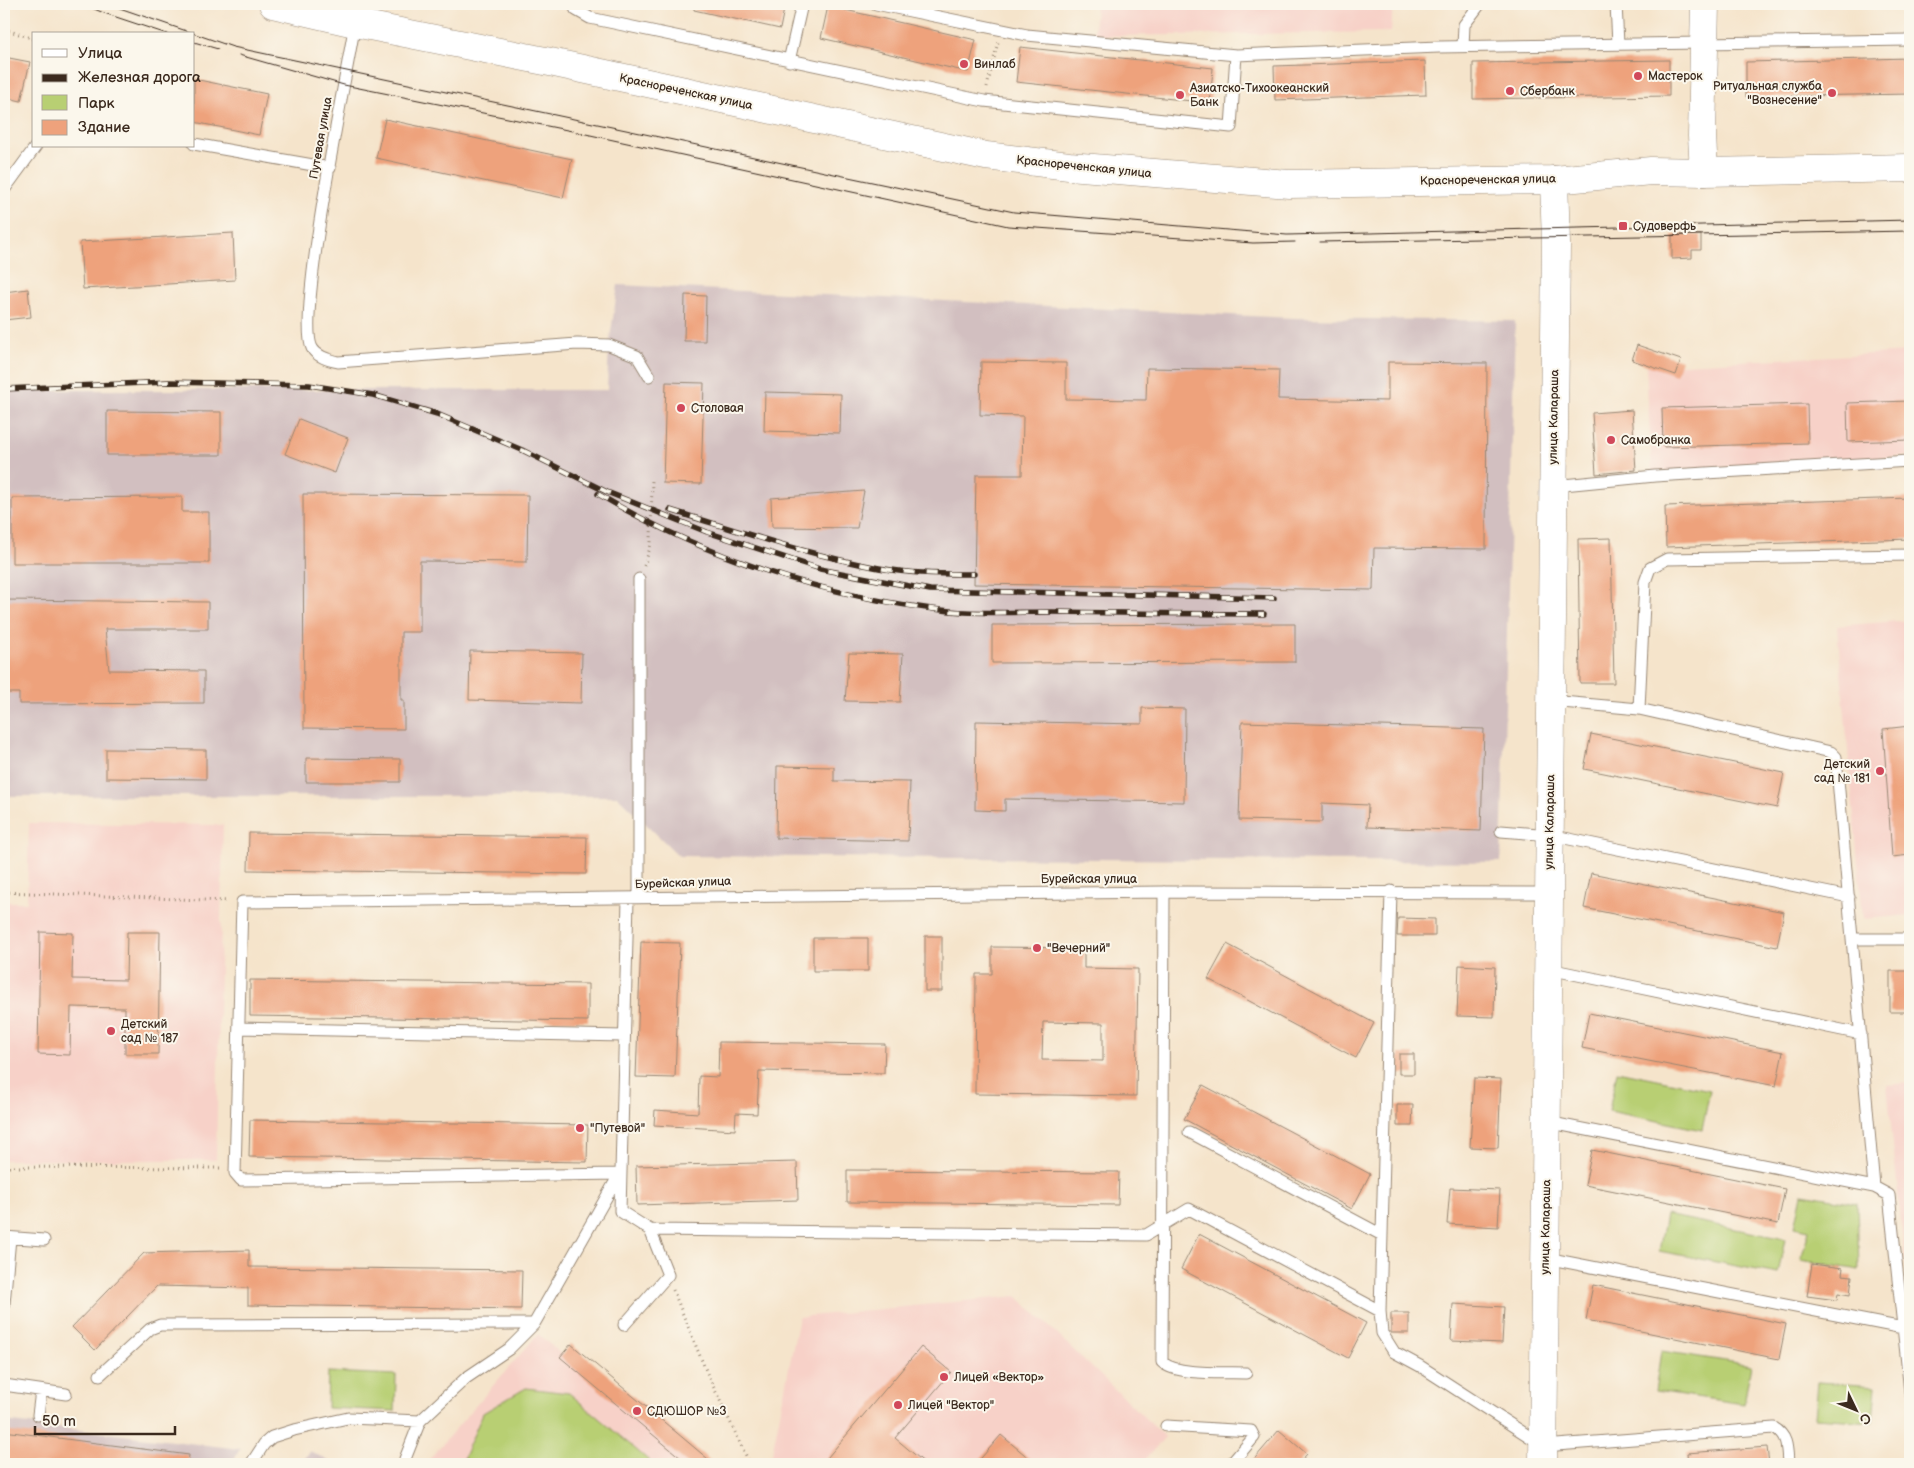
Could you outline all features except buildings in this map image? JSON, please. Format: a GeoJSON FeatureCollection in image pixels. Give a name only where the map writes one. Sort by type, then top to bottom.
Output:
{"type":"FeatureCollection","features":[{"type":"Feature","properties":{"kind":"main road","name":"Краснореченская улица"},"geometry":{"type":"LineString","coordinates":[[273,4],[986,156],[1160,175],[1289,184],[1554,180],[1651,171],[1704,172],[1910,168]]}},
{"type":"Feature","properties":{"kind":"main road"},"geometry":{"type":"LineString","coordinates":[[1704,172],[1702,136],[1705,4]]}},
{"type":"Feature","properties":{"kind":"main road","name":"улица Калараша"},"geometry":{"type":"LineString","coordinates":[[1544,1455],[1554,486],[1554,180]]}},
{"type":"Feature","properties":{"kind":"lane"},"geometry":{"type":"LineString","coordinates":[[573,4],[576,10],[590,18],[984,101],[1231,127],[1236,55]]}},
{"type":"Feature","properties":{"kind":"lane"},"geometry":{"type":"LineString","coordinates":[[789,61],[802,4]]}},
{"type":"Feature","properties":{"kind":"lane"},"geometry":{"type":"LineString","coordinates":[[876,4],[1027,35],[1236,55],[1463,47],[1910,40]]}},
{"type":"Feature","properties":{"kind":"lane"},"geometry":{"type":"LineString","coordinates":[[1463,47],[1464,25],[1480,4]]}},
{"type":"Feature","properties":{"kind":"lane"},"geometry":{"type":"LineString","coordinates":[[1616,4],[1618,44]]}},
{"type":"Feature","properties":{"kind":"lane","name":"Путевая улица"},"geometry":{"type":"LineString","coordinates":[[355,23],[315,257],[309,333],[312,349],[321,357],[338,362],[577,344],[609,345],[637,356],[649,376]]}},
{"type":"Feature","properties":{"kind":"lane"},"geometry":{"type":"LineString","coordinates":[[195,144],[330,168]]}},
{"type":"Feature","properties":{"kind":"lane"},"geometry":{"type":"LineString","coordinates":[[4,190],[35,148]]}},
{"type":"Feature","properties":{"kind":"lane"},"geometry":{"type":"LineString","coordinates":[[1554,486],[1655,476],[1910,461]]}},
{"type":"Feature","properties":{"kind":"lane"},"geometry":{"type":"LineString","coordinates":[[1639,709],[1645,582],[1650,568],[1667,559],[1910,555]]}},
{"type":"Feature","properties":{"kind":"lane"},"geometry":{"type":"LineString","coordinates":[[639,579],[634,898],[624,1036],[620,1211],[650,1230],[1146,1235],[1189,1209],[1380,1311]]}},
{"type":"Feature","properties":{"kind":"lane"},"geometry":{"type":"LineString","coordinates":[[1551,701],[1639,709],[1834,754],[1838,760],[1874,1187]]}},
{"type":"Feature","properties":{"kind":"lane"},"geometry":{"type":"LineString","coordinates":[[1502,831],[1550,835],[1849,897]]}},
{"type":"Feature","properties":{"kind":"lane"},"geometry":{"type":"LineString","coordinates":[[1164,892],[1162,1362],[1169,1368],[1180,1370],[1246,1373]]}},
{"type":"Feature","properties":{"kind":"lane","name":"Бурейская улица"},"geometry":{"type":"LineString","coordinates":[[242,902],[1164,892],[1550,893]]}},
{"type":"Feature","properties":{"kind":"lane"},"geometry":{"type":"LineString","coordinates":[[1391,892],[1380,1311],[1382,1333],[1394,1352],[1420,1366],[1544,1455],[1774,1428],[1782,1433],[1786,1442],[1788,1464]]}},
{"type":"Feature","properties":{"kind":"lane"},"geometry":{"type":"LineString","coordinates":[[242,902],[235,1168],[237,1177],[241,1180],[620,1174]]}},
{"type":"Feature","properties":{"kind":"lane"},"geometry":{"type":"LineString","coordinates":[[1853,939],[1910,939]]}},
{"type":"Feature","properties":{"kind":"lane"},"geometry":{"type":"LineString","coordinates":[[1549,969],[1861,1034]]}},
{"type":"Feature","properties":{"kind":"lane"},"geometry":{"type":"LineString","coordinates":[[240,1028],[624,1036]]}},
{"type":"Feature","properties":{"kind":"lane"},"geometry":{"type":"LineString","coordinates":[[1547,1122],[1874,1187],[1889,1195],[1910,1392]]}},
{"type":"Feature","properties":{"kind":"lane"},"geometry":{"type":"LineString","coordinates":[[1189,1132],[1382,1235]]}},
{"type":"Feature","properties":{"kind":"lane"},"geometry":{"type":"LineString","coordinates":[[405,1459],[420,1421],[466,1378],[509,1349],[534,1324],[620,1174]]}},
{"type":"Feature","properties":{"kind":"lane"},"geometry":{"type":"LineString","coordinates":[[624,1325],[668,1275],[650,1230]]}},
{"type":"Feature","properties":{"kind":"lane"},"geometry":{"type":"LineString","coordinates":[[4,1304],[7,1237],[44,1240]]}},
{"type":"Feature","properties":{"kind":"lane"},"geometry":{"type":"LineString","coordinates":[[1546,1258],[1903,1328]]}},
{"type":"Feature","properties":{"kind":"lane"},"geometry":{"type":"LineString","coordinates":[[100,1376],[150,1329],[160,1325],[534,1324]]}},
{"type":"Feature","properties":{"kind":"lane"},"geometry":{"type":"LineString","coordinates":[[4,1385],[66,1394]]}},
{"type":"Feature","properties":{"kind":"lane"},"geometry":{"type":"LineString","coordinates":[[38,1415],[41,1391]]}},
{"type":"Feature","properties":{"kind":"lane"},"geometry":{"type":"LineString","coordinates":[[252,1464],[264,1444],[272,1437],[294,1430],[348,1418],[420,1421]]}},
{"type":"Feature","properties":{"kind":"lane"},"geometry":{"type":"LineString","coordinates":[[1166,1426],[1251,1431],[1254,1437],[1231,1464]]}},
{"type":"Feature","properties":{"kind":"path"},"geometry":{"type":"LineString","coordinates":[[4,29],[32,37]]}},
{"type":"Feature","properties":{"kind":"path"},"geometry":{"type":"LineString","coordinates":[[984,101],[1001,29]]}},
{"type":"Feature","properties":{"kind":"path"},"geometry":{"type":"LineString","coordinates":[[639,579],[652,546],[652,479]]}},
{"type":"Feature","properties":{"kind":"path"},"geometry":{"type":"LineString","coordinates":[[4,892],[242,902]]}},
{"type":"Feature","properties":{"kind":"path"},"geometry":{"type":"LineString","coordinates":[[4,1167],[235,1168]]}},
{"type":"Feature","properties":{"kind":"path"},"geometry":{"type":"LineString","coordinates":[[668,1275],[707,1373],[750,1464]]}},
{"type":"Feature","properties":{"kind":"shaded area"},"geometry":{"type":"Polygon","coordinates":[[[1096,4],[1393,4],[1391,32],[1094,36],[1096,4]]]}},
{"type":"Feature","properties":{"kind":"shaded area"},"geometry":{"type":"Polygon","coordinates":[[[618,285],[1293,318],[1515,321],[1501,862],[679,856],[617,796],[4,796],[4,390],[607,390],[609,345],[618,285]]]}},
{"type":"Feature","properties":{"kind":"shaded area"},"geometry":{"type":"Polygon","coordinates":[[[1910,352],[1910,456],[1652,472],[1646,366],[1910,352]]]}},
{"type":"Feature","properties":{"kind":"shaded area","name":"Детский сад № 181"},"geometry":{"type":"Polygon","coordinates":[[[1910,620],[1910,915],[1863,919],[1837,626],[1910,620]]]}},
{"type":"Feature","properties":{"kind":"shaded area","name":"Детский сад № 187"},"geometry":{"type":"Polygon","coordinates":[[[29,823],[223,825],[216,1160],[4,1160],[4,902],[27,902],[29,823]]]}},
{"type":"Feature","properties":{"kind":"shaded area"},"geometry":{"type":"Polygon","coordinates":[[[1910,1083],[1910,1311],[1887,1085],[1910,1083]]]}},
{"type":"Feature","properties":{"kind":"shaded area","name":"Лицей «Вектор»"},"geometry":{"type":"Polygon","coordinates":[[[1017,1296],[1165,1437],[1141,1464],[770,1464],[799,1317],[1017,1296]]]}},
{"type":"Feature","properties":{"kind":"shaded area"},"geometry":{"type":"Polygon","coordinates":[[[538,1334],[687,1464],[425,1464],[538,1334]]]}},
{"type":"Feature","properties":{"kind":"shaded area"},"geometry":{"type":"Polygon","coordinates":[[[4,1421],[240,1449],[231,1464],[4,1464],[4,1421]]]}},
{"type":"Feature","properties":{"kind":"shaded area"},"geometry":{"type":"Polygon","coordinates":[[[310,1451],[334,1464],[301,1464],[310,1451]]]}},
{"type":"Feature","properties":{"kind":"green space"},"geometry":{"type":"Polygon","coordinates":[[[1617,1071],[1710,1090],[1702,1130],[1609,1111],[1617,1071]]]}},
{"type":"Feature","properties":{"kind":"green space"},"geometry":{"type":"Polygon","coordinates":[[[1802,1194],[1857,1203],[1859,1270],[1801,1260],[1809,1230],[1795,1227],[1802,1194]]]}},
{"type":"Feature","properties":{"kind":"green space"},"geometry":{"type":"Polygon","coordinates":[[[1666,1215],[1785,1239],[1778,1274],[1659,1251],[1666,1215]]]}},
{"type":"Feature","properties":{"kind":"green space"},"geometry":{"type":"Polygon","coordinates":[[[1661,1351],[1751,1365],[1744,1404],[1655,1391],[1661,1351]]]}},
{"type":"Feature","properties":{"kind":"green space"},"geometry":{"type":"Polygon","coordinates":[[[328,1372],[396,1375],[395,1411],[327,1408],[328,1372]]]}},
{"type":"Feature","properties":{"kind":"green space"},"geometry":{"type":"Polygon","coordinates":[[[1818,1382],[1876,1386],[1873,1422],[1815,1418],[1818,1382]]]}},
{"type":"Feature","properties":{"kind":"green space"},"geometry":{"type":"Polygon","coordinates":[[[526,1388],[569,1393],[653,1464],[466,1464],[464,1457],[483,1413],[526,1388]]]}},
{"type":"Feature","properties":{"kind":"tram line"},"geometry":{"type":"LineString","coordinates":[[82,4],[161,32]]}},
{"type":"Feature","properties":{"kind":"tram line"},"geometry":{"type":"LineString","coordinates":[[108,4],[189,32]]}},
{"type":"Feature","properties":{"kind":"tram line"},"geometry":{"type":"LineString","coordinates":[[195,34],[233,47],[1014,212],[1287,235],[1910,220]]}},
{"type":"Feature","properties":{"kind":"tram line"},"geometry":{"type":"LineString","coordinates":[[195,42],[218,49]]}},
{"type":"Feature","properties":{"kind":"tram line"},"geometry":{"type":"LineString","coordinates":[[239,55],[344,85],[572,131],[1008,226],[1253,243],[1295,242]]}},
{"type":"Feature","properties":{"kind":"tram line"},"geometry":{"type":"LineString","coordinates":[[1320,242],[1910,231]]}},
{"type":"Feature","properties":{"kind":"railway"},"geometry":{"type":"LineString","coordinates":[[4,389],[168,382],[309,385],[373,395],[437,414],[522,450],[607,492],[707,532],[820,569],[930,590],[1274,598]]}},
{"type":"Feature","properties":{"kind":"railway"},"geometry":{"type":"LineString","coordinates":[[598,494],[638,517],[723,555],[813,585],[904,605],[975,612],[1264,614]]}},
{"type":"Feature","properties":{"kind":"railway"},"geometry":{"type":"LineString","coordinates":[[670,510],[774,542],[852,563],[903,571],[938,574],[974,574]]}},
{"type":"Feature","properties":{"kind":"place","name":"Винлаб"},"geometry":{"type":"Point","coordinates":[964,64]}},
{"type":"Feature","properties":{"kind":"place","name":"Мастерок"},"geometry":{"type":"Point","coordinates":[1638,76]}},
{"type":"Feature","properties":{"kind":"place","name":"Сбербанк"},"geometry":{"type":"Point","coordinates":[1510,91]}},
{"type":"Feature","properties":{"kind":"place","name":"Ритуальная служба \"Вознесение\""},"geometry":{"type":"Point","coordinates":[1832,93]}},
{"type":"Feature","properties":{"kind":"place","name":"Азиатско-Тихоокеанский Банк"},"geometry":{"type":"Point","coordinates":[1180,95]}},
{"type":"Feature","properties":{"kind":"place","name":"Судоверфь"},"geometry":{"type":"Point","coordinates":[1623,226]}},
{"type":"Feature","properties":{"kind":"place","name":"Столовая"},"geometry":{"type":"Point","coordinates":[681,408]}},
{"type":"Feature","properties":{"kind":"place","name":"Самобранка"},"geometry":{"type":"Point","coordinates":[1611,440]}},
{"type":"Feature","properties":{"kind":"place","name":"Детский сад № 181"},"geometry":{"type":"Point","coordinates":[1880,771]}},
{"type":"Feature","properties":{"kind":"place","name":"\"Вечерний\""},"geometry":{"type":"Point","coordinates":[1037,948]}},
{"type":"Feature","properties":{"kind":"place","name":"Детский сад № 187"},"geometry":{"type":"Point","coordinates":[111,1031]}},
{"type":"Feature","properties":{"kind":"place","name":"\"Путевой\""},"geometry":{"type":"Point","coordinates":[580,1128]}},
{"type":"Feature","properties":{"kind":"place","name":"Лицей «Вектор»"},"geometry":{"type":"Point","coordinates":[944,1377]}},
{"type":"Feature","properties":{"kind":"place","name":"Лицей \"Вектор\""},"geometry":{"type":"Point","coordinates":[898,1405]}},
{"type":"Feature","properties":{"kind":"place","name":"СДЮШОР №3"},"geometry":{"type":"Point","coordinates":[637,1411]}}]}
